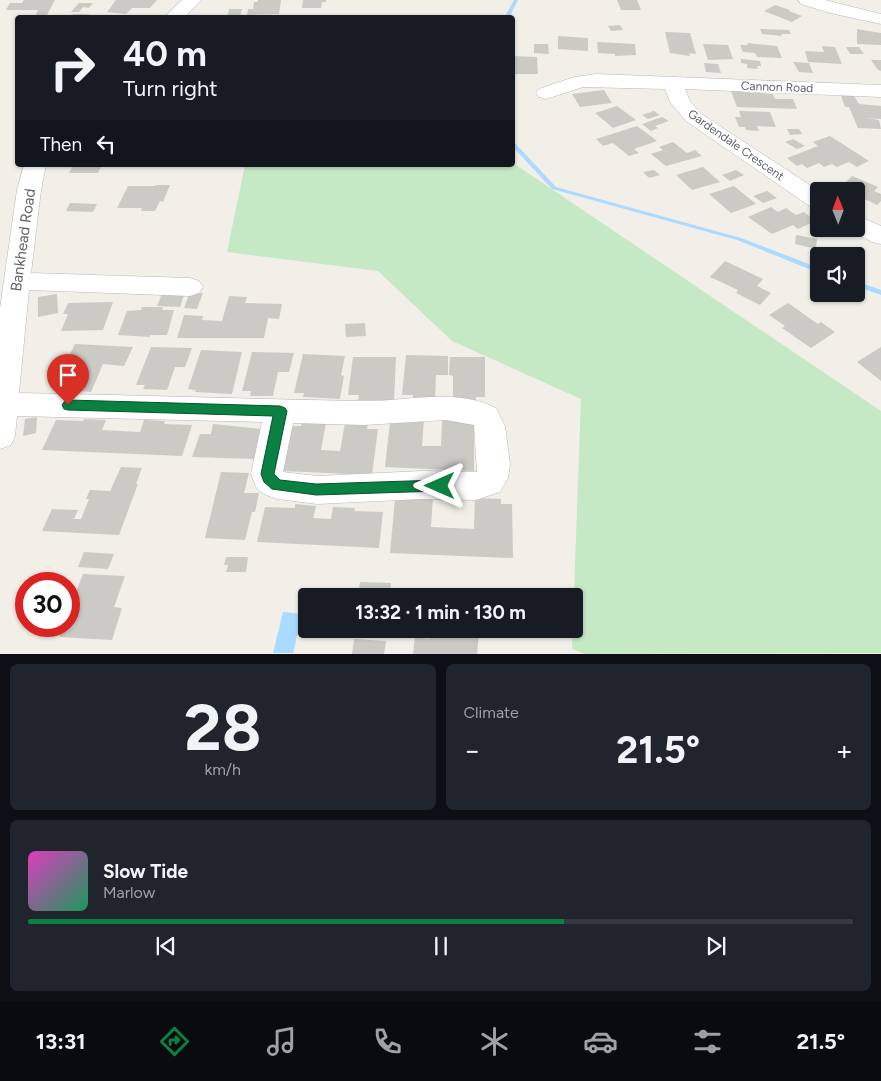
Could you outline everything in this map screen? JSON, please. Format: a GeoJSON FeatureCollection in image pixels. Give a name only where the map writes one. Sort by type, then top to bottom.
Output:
{"type":"FeatureCollection","features":[{"type":"Feature","properties":{"kind":"street"},"geometry":{"type":"LineString","coordinates":[[176,15],[192,0]]}},
{"type":"Feature","properties":{"kind":"street"},"geometry":{"type":"LineString","coordinates":[[807,0],[836,9],[881,19]]}},
{"type":"Feature","properties":{"kind":"street"},"geometry":{"type":"LineString","coordinates":[[546,93],[581,82],[596,80],[674,84]]}},
{"type":"Feature","properties":{"kind":"street","name":"Cannon Road"},"geometry":{"type":"LineString","coordinates":[[674,84],[881,91]]}},
{"type":"Feature","properties":{"kind":"street","name":"Gardendale Crescent"},"geometry":{"type":"LineString","coordinates":[[674,84],[676,95],[682,106],[693,117],[810,196]]}},
{"type":"Feature","properties":{"kind":"street","name":"Bankhead Road"},"geometry":{"type":"LineString","coordinates":[[0,436],[5,333],[17,281],[28,190],[34,167]]}},
{"type":"Feature","properties":{"kind":"street"},"geometry":{"type":"LineString","coordinates":[[865,228],[881,236]]}},
{"type":"Feature","properties":{"kind":"street"},"geometry":{"type":"LineString","coordinates":[[17,281],[190,287]]}},
{"type":"Feature","properties":{"kind":"street"},"geometry":{"type":"LineString","coordinates":[[3,404],[364,413],[400,409],[466,410],[479,412],[486,417],[490,424],[494,474],[489,482],[476,486],[422,485],[316,490],[277,485],[268,478],[267,474],[280,411]]}},
{"type":"Feature","properties":{"kind":"green space"},"geometry":{"type":"Polygon","coordinates":[[[515,164],[881,411],[881,653],[585,654],[572,649],[572,638],[583,638],[583,588],[574,588],[581,399],[452,341],[378,271],[227,252],[245,167],[515,167],[515,164]]]}},
{"type":"Feature","properties":{"kind":"water"},"geometry":{"type":"Polygon","coordinates":[[[283,612],[298,614],[298,631],[293,653],[273,653],[283,612]]]}},
{"type":"Feature","properties":{"kind":"building"},"geometry":{"type":"Polygon","coordinates":[[[24,0],[55,0],[47,15],[36,15],[38,10],[6,10],[10,3],[22,3],[24,0]]]}},
{"type":"Feature","properties":{"kind":"building"},"geometry":{"type":"Polygon","coordinates":[[[116,0],[157,0],[150,8],[132,8],[126,14],[107,12],[116,0]]]}},
{"type":"Feature","properties":{"kind":"building"},"geometry":{"type":"Polygon","coordinates":[[[258,0],[281,0],[279,14],[247,15],[248,9],[253,9],[254,2],[258,2],[258,0]]]}},
{"type":"Feature","properties":{"kind":"building"},"geometry":{"type":"Polygon","coordinates":[[[303,0],[326,0],[326,2],[322,2],[321,8],[302,8],[303,0]]]}},
{"type":"Feature","properties":{"kind":"building"},"geometry":{"type":"Polygon","coordinates":[[[617,0],[637,0],[641,10],[621,10],[617,0]]]}},
{"type":"Feature","properties":{"kind":"building"},"geometry":{"type":"Polygon","coordinates":[[[79,3],[93,3],[89,8],[83,7],[79,12],[71,12],[79,3]]]}},
{"type":"Feature","properties":{"kind":"building"},"geometry":{"type":"Polygon","coordinates":[[[775,5],[802,16],[792,22],[764,11],[775,5]]]}},
{"type":"Feature","properties":{"kind":"building"},"geometry":{"type":"Polygon","coordinates":[[[229,9],[242,9],[240,15],[228,15],[229,9]]]}},
{"type":"Feature","properties":{"kind":"building"},"geometry":{"type":"Polygon","coordinates":[[[73,14],[89,14],[88,15],[73,14]]]}},
{"type":"Feature","properties":{"kind":"building"},"geometry":{"type":"Polygon","coordinates":[[[620,25],[623,30],[611,31],[608,26],[620,25]]]}},
{"type":"Feature","properties":{"kind":"building"},"geometry":{"type":"Polygon","coordinates":[[[760,29],[789,30],[791,34],[781,34],[782,36],[762,34],[760,29]]]}},
{"type":"Feature","properties":{"kind":"building"},"geometry":{"type":"Polygon","coordinates":[[[857,29],[881,33],[881,45],[857,44],[857,29]]]}},
{"type":"Feature","properties":{"kind":"building"},"geometry":{"type":"Polygon","coordinates":[[[665,32],[690,33],[696,54],[689,53],[690,56],[670,53],[665,32]]]}},
{"type":"Feature","properties":{"kind":"building"},"geometry":{"type":"Polygon","coordinates":[[[558,36],[588,38],[588,51],[558,49],[558,36]]]}},
{"type":"Feature","properties":{"kind":"building"},"geometry":{"type":"Polygon","coordinates":[[[597,42],[635,44],[636,55],[615,56],[615,54],[598,53],[597,42]]]}},
{"type":"Feature","properties":{"kind":"building"},"geometry":{"type":"Polygon","coordinates":[[[747,43],[777,46],[782,58],[757,57],[755,53],[743,52],[740,45],[748,45],[747,43]]]}},
{"type":"Feature","properties":{"kind":"building"},"geometry":{"type":"Polygon","coordinates":[[[534,44],[548,44],[549,54],[534,53],[534,44]]]}},
{"type":"Feature","properties":{"kind":"building"},"geometry":{"type":"Polygon","coordinates":[[[703,44],[728,45],[733,59],[708,60],[703,44]]]}},
{"type":"Feature","properties":{"kind":"building"},"geometry":{"type":"Polygon","coordinates":[[[822,46],[835,47],[842,64],[808,62],[805,51],[824,52],[822,46]]]}},
{"type":"Feature","properties":{"kind":"building"},"geometry":{"type":"Polygon","coordinates":[[[846,47],[859,47],[864,54],[850,54],[846,47]]]}},
{"type":"Feature","properties":{"kind":"building"},"geometry":{"type":"Polygon","coordinates":[[[515,56],[537,57],[538,74],[515,74],[515,56]]]}},
{"type":"Feature","properties":{"kind":"building"},"geometry":{"type":"Polygon","coordinates":[[[741,59],[760,61],[761,66],[757,66],[758,69],[747,68],[747,64],[741,63],[741,59]]]}},
{"type":"Feature","properties":{"kind":"building"},"geometry":{"type":"Polygon","coordinates":[[[871,60],[881,60],[881,71],[878,70],[871,60]]]}},
{"type":"Feature","properties":{"kind":"building"},"geometry":{"type":"Polygon","coordinates":[[[793,62],[809,63],[813,73],[799,72],[793,62]]]}},
{"type":"Feature","properties":{"kind":"building"},"geometry":{"type":"Polygon","coordinates":[[[704,63],[718,64],[721,73],[706,72],[704,63]]]}},
{"type":"Feature","properties":{"kind":"building"},"geometry":{"type":"Polygon","coordinates":[[[604,90],[612,103],[580,107],[572,94],[604,90]]]}},
{"type":"Feature","properties":{"kind":"building"},"geometry":{"type":"Polygon","coordinates":[[[731,91],[773,94],[775,99],[793,99],[797,109],[737,107],[731,91]]]}},
{"type":"Feature","properties":{"kind":"building"},"geometry":{"type":"Polygon","coordinates":[[[840,93],[853,94],[859,104],[881,106],[881,119],[866,118],[879,120],[881,129],[858,128],[849,107],[845,107],[840,93]]]}},
{"type":"Feature","properties":{"kind":"building"},"geometry":{"type":"Polygon","coordinates":[[[617,106],[636,120],[613,128],[595,113],[617,106]]]}},
{"type":"Feature","properties":{"kind":"building"},"geometry":{"type":"Polygon","coordinates":[[[654,111],[660,115],[648,119],[642,115],[654,111]]]}},
{"type":"Feature","properties":{"kind":"building"},"geometry":{"type":"Polygon","coordinates":[[[739,111],[770,112],[776,127],[757,126],[759,131],[746,130],[745,127],[739,127],[735,117],[741,117],[739,111]]]}},
{"type":"Feature","properties":{"kind":"building"},"geometry":{"type":"Polygon","coordinates":[[[662,117],[669,121],[655,126],[658,128],[651,131],[642,124],[662,117]]]}},
{"type":"Feature","properties":{"kind":"building"},"geometry":{"type":"Polygon","coordinates":[[[637,126],[657,141],[634,149],[639,153],[629,156],[613,143],[603,146],[596,139],[637,126]]]}},
{"type":"Feature","properties":{"kind":"building"},"geometry":{"type":"Polygon","coordinates":[[[787,129],[799,129],[802,134],[790,135],[787,129]]]}},
{"type":"Feature","properties":{"kind":"building"},"geometry":{"type":"Polygon","coordinates":[[[830,136],[869,161],[857,167],[849,162],[837,167],[832,164],[824,167],[819,163],[807,168],[802,164],[797,166],[787,158],[818,146],[813,142],[830,136]]]}},
{"type":"Feature","properties":{"kind":"building"},"geometry":{"type":"Polygon","coordinates":[[[793,139],[805,146],[797,149],[785,142],[793,139]]]}},
{"type":"Feature","properties":{"kind":"building"},"geometry":{"type":"Polygon","coordinates":[[[673,142],[687,153],[695,150],[702,156],[666,166],[651,154],[663,150],[659,147],[673,142]]]}},
{"type":"Feature","properties":{"kind":"building"},"geometry":{"type":"Polygon","coordinates":[[[72,167],[101,167],[98,173],[69,173],[72,167]]]}},
{"type":"Feature","properties":{"kind":"building"},"geometry":{"type":"Polygon","coordinates":[[[703,167],[720,182],[692,190],[676,175],[703,167]]]}},
{"type":"Feature","properties":{"kind":"building"},"geometry":{"type":"Polygon","coordinates":[[[654,170],[660,175],[649,178],[643,172],[654,170]]]}},
{"type":"Feature","properties":{"kind":"building"},"geometry":{"type":"Polygon","coordinates":[[[736,170],[744,175],[730,181],[722,175],[736,170]]]}},
{"type":"Feature","properties":{"kind":"building"},"geometry":{"type":"Polygon","coordinates":[[[852,176],[878,187],[874,191],[881,194],[881,201],[877,205],[865,199],[865,182],[846,182],[852,176]]]}},
{"type":"Feature","properties":{"kind":"building"},"geometry":{"type":"Polygon","coordinates":[[[170,185],[163,202],[160,201],[155,211],[141,211],[142,208],[117,208],[128,186],[170,185]]]}},
{"type":"Feature","properties":{"kind":"building"},"geometry":{"type":"Polygon","coordinates":[[[734,186],[756,204],[731,213],[709,194],[734,186]]]}},
{"type":"Feature","properties":{"kind":"building"},"geometry":{"type":"Polygon","coordinates":[[[767,191],[777,198],[763,203],[753,196],[767,191]]]}},
{"type":"Feature","properties":{"kind":"building"},"geometry":{"type":"Polygon","coordinates":[[[70,203],[97,204],[93,212],[66,211],[70,203]]]}},
{"type":"Feature","properties":{"kind":"building"},"geometry":{"type":"Polygon","coordinates":[[[771,207],[778,212],[786,208],[796,215],[804,212],[810,216],[810,224],[798,229],[793,225],[772,234],[748,217],[771,207]]]}},
{"type":"Feature","properties":{"kind":"building"},"geometry":{"type":"Polygon","coordinates":[[[796,235],[817,239],[816,247],[795,244],[796,235]]]}},
{"type":"Feature","properties":{"kind":"building"},"geometry":{"type":"Polygon","coordinates":[[[725,261],[763,279],[757,286],[771,293],[760,305],[736,293],[738,290],[710,277],[725,261]]]}},
{"type":"Feature","properties":{"kind":"building"},"geometry":{"type":"Polygon","coordinates":[[[163,291],[185,292],[180,307],[157,306],[163,291]]]}},
{"type":"Feature","properties":{"kind":"building"},"geometry":{"type":"Polygon","coordinates":[[[190,292],[203,293],[197,309],[184,308],[190,292]]]}},
{"type":"Feature","properties":{"kind":"building"},"geometry":{"type":"Polygon","coordinates":[[[57,294],[58,313],[38,317],[38,297],[57,294]]]}},
{"type":"Feature","properties":{"kind":"building"},"geometry":{"type":"Polygon","coordinates":[[[229,296],[247,297],[245,303],[282,304],[279,319],[268,318],[264,338],[177,338],[184,315],[203,316],[202,320],[222,321],[229,296]]]}},
{"type":"Feature","properties":{"kind":"building"},"geometry":{"type":"Polygon","coordinates":[[[113,302],[103,330],[61,331],[68,314],[63,314],[68,303],[113,302]]]}},
{"type":"Feature","properties":{"kind":"building"},"geometry":{"type":"Polygon","coordinates":[[[788,303],[818,324],[821,322],[835,332],[811,348],[782,328],[785,326],[769,315],[788,303]]]}},
{"type":"Feature","properties":{"kind":"building"},"geometry":{"type":"Polygon","coordinates":[[[142,307],[163,307],[162,310],[174,310],[167,335],[150,335],[150,337],[118,335],[127,311],[141,310],[142,307]]]}},
{"type":"Feature","properties":{"kind":"building"},"geometry":{"type":"Polygon","coordinates":[[[365,323],[366,336],[346,337],[345,324],[365,323]]]}},
{"type":"Feature","properties":{"kind":"building"},"geometry":{"type":"Polygon","coordinates":[[[75,344],[133,347],[124,366],[103,364],[91,392],[67,390],[68,386],[54,386],[75,344]]]}},
{"type":"Feature","properties":{"kind":"building"},"geometry":{"type":"Polygon","coordinates":[[[151,347],[192,348],[185,367],[175,367],[167,390],[143,389],[145,385],[136,385],[151,347]]]}},
{"type":"Feature","properties":{"kind":"building"},"geometry":{"type":"Polygon","coordinates":[[[881,347],[881,381],[857,362],[881,347]]]}},
{"type":"Feature","properties":{"kind":"building"},"geometry":{"type":"Polygon","coordinates":[[[201,350],[242,352],[232,394],[195,392],[196,390],[188,389],[201,350]]]}},
{"type":"Feature","properties":{"kind":"building"},"geometry":{"type":"Polygon","coordinates":[[[252,352],[294,353],[289,372],[278,372],[273,396],[250,396],[251,391],[242,391],[252,352]]]}},
{"type":"Feature","properties":{"kind":"building"},"geometry":{"type":"Polygon","coordinates":[[[303,354],[345,356],[341,375],[344,376],[340,399],[303,397],[304,393],[294,393],[303,354]]]}},
{"type":"Feature","properties":{"kind":"building"},"geometry":{"type":"Polygon","coordinates":[[[406,355],[448,356],[448,375],[436,375],[435,399],[413,399],[413,395],[402,395],[406,355]]]}},
{"type":"Feature","properties":{"kind":"building"},"geometry":{"type":"Polygon","coordinates":[[[353,357],[396,357],[394,401],[358,400],[359,395],[348,395],[353,357]]]}},
{"type":"Feature","properties":{"kind":"building"},"geometry":{"type":"Polygon","coordinates":[[[450,357],[485,357],[485,397],[476,397],[476,400],[453,400],[453,376],[449,375],[450,357]]]}},
{"type":"Feature","properties":{"kind":"building"},"geometry":{"type":"Polygon","coordinates":[[[37,417],[36,433],[23,436],[25,419],[37,417]]]}},
{"type":"Feature","properties":{"kind":"building"},"geometry":{"type":"Polygon","coordinates":[[[84,419],[106,420],[102,430],[140,432],[144,420],[165,421],[164,424],[192,425],[182,456],[42,450],[56,420],[83,421],[84,419]]]}},
{"type":"Feature","properties":{"kind":"building"},"geometry":{"type":"Polygon","coordinates":[[[424,419],[422,446],[441,446],[442,420],[465,421],[465,424],[474,424],[474,471],[385,467],[390,422],[424,419]]]}},
{"type":"Feature","properties":{"kind":"building"},"geometry":{"type":"Polygon","coordinates":[[[302,422],[326,423],[321,450],[340,451],[345,423],[368,424],[367,429],[378,429],[372,475],[283,471],[292,426],[301,426],[302,422]]]}},
{"type":"Feature","properties":{"kind":"building"},"geometry":{"type":"Polygon","coordinates":[[[213,424],[262,429],[254,459],[192,457],[200,434],[211,434],[213,424]]]}},
{"type":"Feature","properties":{"kind":"building"},"geometry":{"type":"Polygon","coordinates":[[[121,467],[142,468],[119,535],[42,531],[52,509],[78,510],[74,519],[81,519],[89,499],[86,499],[90,490],[110,491],[121,467]]]}},
{"type":"Feature","properties":{"kind":"building"},"geometry":{"type":"Polygon","coordinates":[[[221,472],[249,473],[244,493],[259,493],[255,512],[252,512],[245,540],[205,538],[221,472]]]}},
{"type":"Feature","properties":{"kind":"building"},"geometry":{"type":"Polygon","coordinates":[[[433,496],[431,527],[474,529],[475,498],[501,499],[501,504],[512,504],[513,558],[390,553],[395,499],[433,496]]]}},
{"type":"Feature","properties":{"kind":"building"},"geometry":{"type":"Polygon","coordinates":[[[295,504],[316,506],[313,518],[331,519],[333,507],[355,508],[354,511],[383,512],[379,548],[257,542],[265,507],[295,508],[295,504]]]}},
{"type":"Feature","properties":{"kind":"building"},"geometry":{"type":"Polygon","coordinates":[[[84,552],[114,554],[108,569],[78,567],[84,552]]]}},
{"type":"Feature","properties":{"kind":"building"},"geometry":{"type":"Polygon","coordinates":[[[226,557],[248,557],[246,572],[226,572],[228,565],[224,565],[226,557]]]}},
{"type":"Feature","properties":{"kind":"building"},"geometry":{"type":"Polygon","coordinates":[[[83,574],[125,576],[114,607],[122,608],[112,640],[60,637],[80,637],[80,582],[83,574]]]}},
{"type":"Feature","properties":{"kind":"building"},"geometry":{"type":"Polygon","coordinates":[[[360,582],[391,583],[391,588],[359,588],[360,582]]]}},
{"type":"Feature","properties":{"kind":"building"},"geometry":{"type":"Polygon","coordinates":[[[415,638],[479,638],[477,654],[413,654],[415,638]]]}},
{"type":"Feature","properties":{"kind":"building"},"geometry":{"type":"Polygon","coordinates":[[[354,639],[386,641],[384,654],[352,654],[354,639]]]}},
{"type":"Feature","properties":{"kind":"waterway"},"geometry":{"type":"LineString","coordinates":[[508,15],[516,0]]}},
{"type":"Feature","properties":{"kind":"waterway"},"geometry":{"type":"LineString","coordinates":[[515,145],[554,188],[739,239],[810,267]]}},
{"type":"Feature","properties":{"kind":"waterway"},"geometry":{"type":"LineString","coordinates":[[865,287],[881,293]]}},
{"type":"Feature","properties":{"kind":"route"},"geometry":{"type":"LineString","coordinates":[[68,405],[280,411],[267,474],[268,478],[277,485],[287,488],[316,490],[422,485],[440,486]]}}]}
